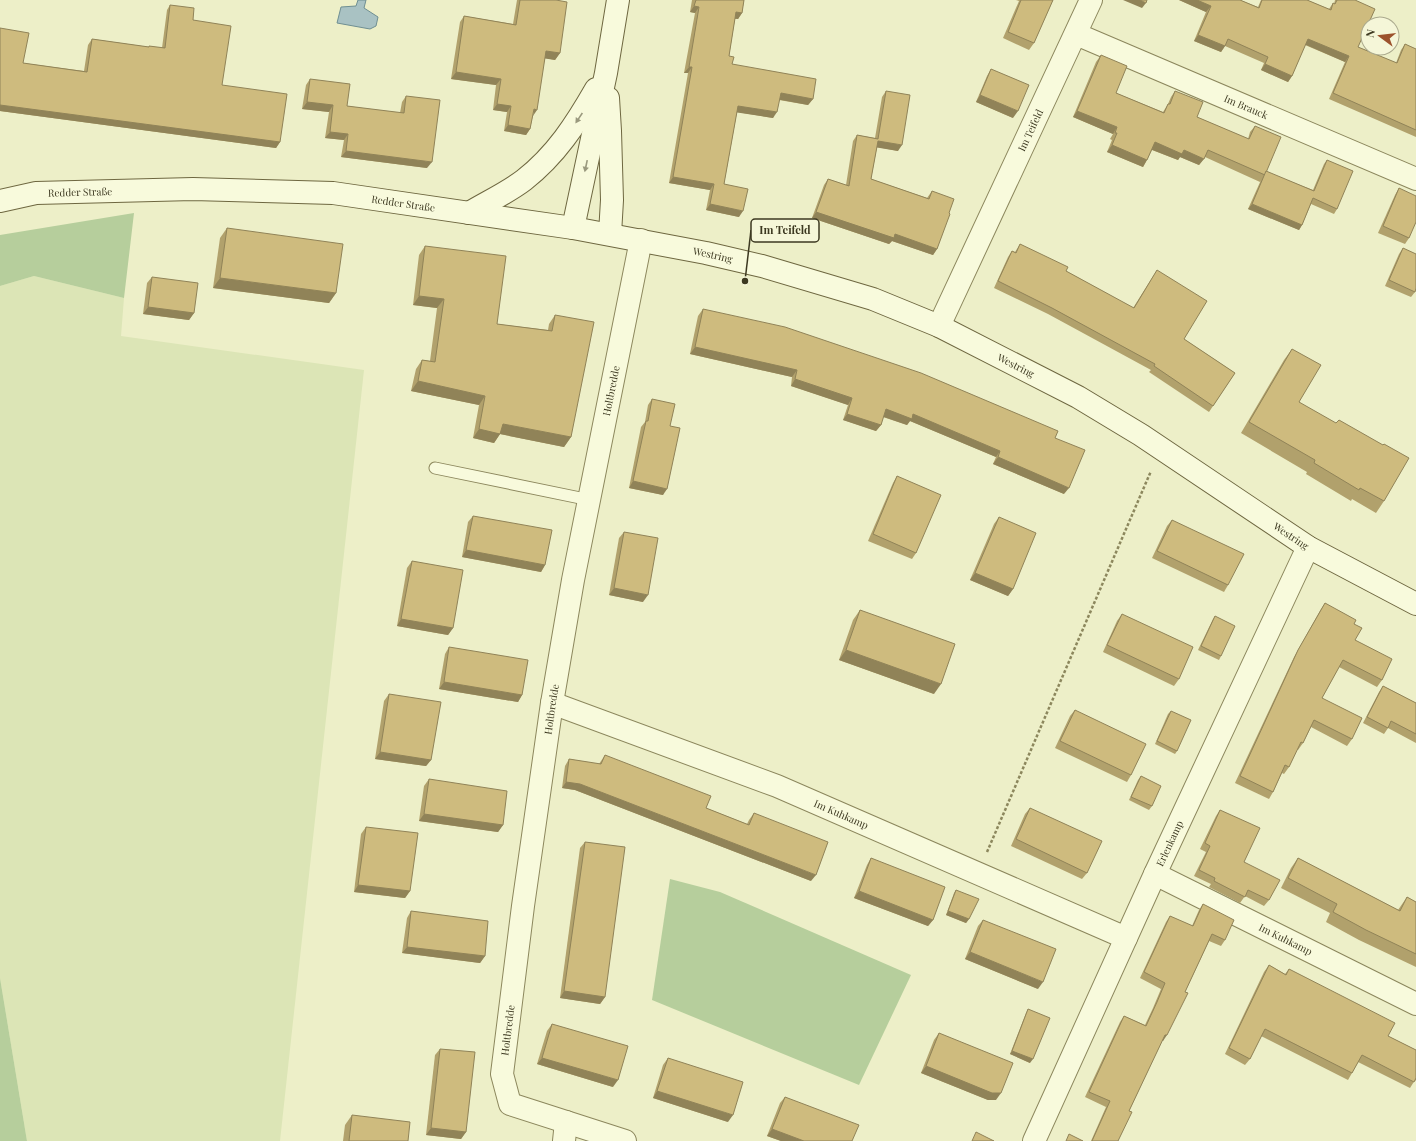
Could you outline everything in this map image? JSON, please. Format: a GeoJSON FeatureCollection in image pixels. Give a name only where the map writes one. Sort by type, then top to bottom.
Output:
{"type":"FeatureCollection","features":[{"type":"Feature","properties":{"kind":"street"},"geometry":{"type":"LineString","coordinates":[[573,228],[606,73],[618,0]]}},
{"type":"Feature","properties":{"kind":"street","name":"Im Teifeld"},"geometry":{"type":"LineString","coordinates":[[939,326],[1091,0]]}},
{"type":"Feature","properties":{"kind":"street","name":"Im Brauck"},"geometry":{"type":"LineString","coordinates":[[1076,34],[1416,179]]}},
{"type":"Feature","properties":{"kind":"street"},"geometry":{"type":"LineString","coordinates":[[469,213],[523,181],[556,150],[582,114],[606,73]]}},
{"type":"Feature","properties":{"kind":"street"},"geometry":{"type":"LineString","coordinates":[[606,73],[610,131],[612,200],[610,234]]}},
{"type":"Feature","properties":{"kind":"street","name":"Redder Straße"},"geometry":{"type":"LineString","coordinates":[[0,201],[36,193],[193,189],[333,193],[573,228]]}},
{"type":"Feature","properties":{"kind":"street","name":"Westring"},"geometry":{"type":"LineString","coordinates":[[573,228],[706,253],[762,266],[873,299],[939,326],[1078,397],[1141,435],[1308,547],[1416,604]]}},
{"type":"Feature","properties":{"kind":"street","name":"Holtbredde"},"geometry":{"type":"LineString","coordinates":[[565,1132],[510,1104],[502,1074],[523,906],[552,703],[573,580],[641,240]]}},
{"type":"Feature","properties":{"kind":"street","name":"Erlenkamp"},"geometry":{"type":"LineString","coordinates":[[1034,1141],[1155,874],[1308,547]]}},
{"type":"Feature","properties":{"kind":"street","name":"Im Kuhkamp"},"geometry":{"type":"LineString","coordinates":[[552,703],[777,786],[1126,938]]}},
{"type":"Feature","properties":{"kind":"street","name":"Im Kuhkamp"},"geometry":{"type":"LineString","coordinates":[[1155,874],[1416,1004]]}},
{"type":"Feature","properties":{"kind":"street"},"geometry":{"type":"LineString","coordinates":[[565,1132],[625,1141]]}},
{"type":"Feature","properties":{"kind":"lane"},"geometry":{"type":"LineString","coordinates":[[435,468],[590,500]]}},
{"type":"Feature","properties":{"kind":"path"},"geometry":{"type":"LineString","coordinates":[[978,873],[1161,449]]}},
{"type":"Feature","properties":{"kind":"green space"},"geometry":{"type":"Polygon","coordinates":[[[134,213],[124,298],[34,276],[0,286],[0,235],[134,213]]]}},
{"type":"Feature","properties":{"kind":"green space"},"geometry":{"type":"Polygon","coordinates":[[[34,276],[124,298],[121,336],[364,370],[280,1141],[27,1141],[0,978],[0,286],[34,276]]]}},
{"type":"Feature","properties":{"kind":"green space"},"geometry":{"type":"Polygon","coordinates":[[[670,879],[720,892],[911,975],[859,1085],[652,1000],[670,879]]]}},
{"type":"Feature","properties":{"kind":"green space"},"geometry":{"type":"Polygon","coordinates":[[[0,978],[27,1141],[0,1141],[0,978]]]}},
{"type":"Feature","properties":{"kind":"water"},"geometry":{"type":"Polygon","coordinates":[[[358,0],[366,0],[364,8],[378,17],[376,26],[370,29],[337,23],[341,7],[356,6],[358,0]]]}},
{"type":"Feature","properties":{"kind":"building"},"geometry":{"type":"Polygon","coordinates":[[[520,0],[556,0],[567,2],[560,53],[546,51],[537,110],[534,109],[530,129],[508,125],[511,106],[497,104],[501,79],[456,72],[464,16],[516,25],[520,0]]]}},
{"type":"Feature","properties":{"kind":"building"},"geometry":{"type":"Polygon","coordinates":[[[696,0],[744,0],[742,13],[736,12],[729,56],[734,57],[732,64],[816,79],[813,99],[781,93],[777,112],[738,106],[724,184],[748,189],[743,211],[710,204],[714,184],[673,177],[692,67],[689,67],[699,7],[694,6],[696,0]]]}},
{"type":"Feature","properties":{"kind":"building"},"geometry":{"type":"Polygon","coordinates":[[[1021,0],[1053,0],[1034,43],[1008,32],[1021,0]]]}},
{"type":"Feature","properties":{"kind":"building"},"geometry":{"type":"Polygon","coordinates":[[[1140,0],[1147,0],[1146,3],[1140,0]]]}},
{"type":"Feature","properties":{"kind":"building"},"geometry":{"type":"Polygon","coordinates":[[[1197,0],[1240,0],[1259,8],[1262,0],[1307,0],[1331,10],[1333,3],[1335,4],[1337,0],[1355,0],[1375,9],[1372,16],[1360,16],[1360,43],[1358,47],[1360,48],[1360,56],[1380,56],[1397,63],[1405,44],[1416,49],[1416,130],[1333,93],[1349,56],[1308,39],[1292,76],[1265,64],[1268,57],[1228,39],[1225,46],[1198,35],[1211,6],[1197,0]]]}},
{"type":"Feature","properties":{"kind":"building"},"geometry":{"type":"Polygon","coordinates":[[[170,5],[194,8],[193,20],[231,26],[222,85],[287,94],[280,142],[0,105],[0,28],[29,33],[23,63],[87,72],[92,39],[165,48],[170,5]]]}},
{"type":"Feature","properties":{"kind":"building"},"geometry":{"type":"Polygon","coordinates":[[[1101,55],[1127,66],[1116,93],[1164,113],[1168,104],[1170,104],[1175,91],[1203,102],[1197,117],[1249,139],[1255,126],[1281,137],[1265,175],[1208,150],[1204,159],[1184,150],[1182,154],[1155,142],[1147,160],[1112,145],[1117,133],[1115,133],[1117,127],[1077,111],[1101,55]]]}},
{"type":"Feature","properties":{"kind":"building"},"geometry":{"type":"Polygon","coordinates":[[[991,69],[1029,85],[1018,111],[980,95],[991,69]]]}},
{"type":"Feature","properties":{"kind":"building"},"geometry":{"type":"Polygon","coordinates":[[[310,79],[350,84],[347,106],[404,113],[406,96],[440,100],[432,162],[346,151],[348,134],[330,132],[333,105],[307,102],[310,79]]]}},
{"type":"Feature","properties":{"kind":"building"},"geometry":{"type":"Polygon","coordinates":[[[886,91],[910,95],[902,145],[878,141],[871,179],[929,199],[932,191],[954,199],[937,249],[895,234],[894,238],[816,212],[828,179],[849,186],[857,135],[878,139],[886,91]]]}},
{"type":"Feature","properties":{"kind":"building"},"geometry":{"type":"Polygon","coordinates":[[[1327,160],[1353,171],[1337,209],[1313,198],[1302,225],[1252,204],[1266,171],[1314,191],[1327,160]]]}},
{"type":"Feature","properties":{"kind":"building"},"geometry":{"type":"Polygon","coordinates":[[[1399,188],[1416,196],[1416,222],[1409,238],[1383,226],[1399,188]]]}},
{"type":"Feature","properties":{"kind":"building"},"geometry":{"type":"Polygon","coordinates":[[[227,228],[343,244],[336,293],[220,278],[227,228]]]}},
{"type":"Feature","properties":{"kind":"building"},"geometry":{"type":"Polygon","coordinates":[[[1020,244],[1068,267],[1066,271],[1134,308],[1157,270],[1207,301],[1184,339],[1235,373],[1213,406],[1154,366],[1155,364],[1052,308],[998,281],[1012,251],[1016,253],[1020,244]]]}},
{"type":"Feature","properties":{"kind":"building"},"geometry":{"type":"Polygon","coordinates":[[[425,246],[506,256],[497,324],[552,331],[555,315],[594,322],[571,437],[503,424],[500,434],[479,429],[485,396],[418,381],[422,360],[435,362],[444,299],[419,296],[425,246]]]}},
{"type":"Feature","properties":{"kind":"building"},"geometry":{"type":"Polygon","coordinates":[[[1403,248],[1416,254],[1415,292],[1389,280],[1403,248]]]}},
{"type":"Feature","properties":{"kind":"building"},"geometry":{"type":"Polygon","coordinates":[[[152,277],[198,283],[194,313],[148,307],[152,277]]]}},
{"type":"Feature","properties":{"kind":"building"},"geometry":{"type":"Polygon","coordinates":[[[703,309],[785,327],[921,373],[1058,431],[1055,438],[1085,450],[1069,488],[998,457],[1000,451],[913,414],[912,419],[886,409],[881,425],[847,414],[852,398],[795,379],[797,370],[695,347],[703,309]]]}},
{"type":"Feature","properties":{"kind":"building"},"geometry":{"type":"Polygon","coordinates":[[[1292,349],[1321,365],[1299,402],[1336,423],[1339,420],[1409,458],[1384,501],[1360,488],[1359,490],[1314,463],[1315,460],[1249,422],[1292,349]]]}},
{"type":"Feature","properties":{"kind":"building"},"geometry":{"type":"Polygon","coordinates":[[[652,399],[675,404],[670,426],[680,428],[667,489],[633,481],[652,399]]]}},
{"type":"Feature","properties":{"kind":"building"},"geometry":{"type":"Polygon","coordinates":[[[897,476],[941,495],[916,553],[873,534],[897,476]]]}},
{"type":"Feature","properties":{"kind":"building"},"geometry":{"type":"Polygon","coordinates":[[[473,516],[552,530],[545,565],[466,550],[473,516]]]}},
{"type":"Feature","properties":{"kind":"building"},"geometry":{"type":"Polygon","coordinates":[[[999,517],[1036,533],[1013,589],[975,573],[999,517]]]}},
{"type":"Feature","properties":{"kind":"building"},"geometry":{"type":"Polygon","coordinates":[[[1172,520],[1244,554],[1228,585],[1157,551],[1172,520]]]}},
{"type":"Feature","properties":{"kind":"building"},"geometry":{"type":"Polygon","coordinates":[[[624,532],[658,538],[648,595],[614,588],[624,532]]]}},
{"type":"Feature","properties":{"kind":"building"},"geometry":{"type":"Polygon","coordinates":[[[412,561],[463,570],[453,628],[401,619],[412,561]]]}},
{"type":"Feature","properties":{"kind":"building"},"geometry":{"type":"Polygon","coordinates":[[[1325,603],[1356,620],[1354,624],[1362,628],[1355,640],[1392,659],[1382,680],[1343,660],[1322,698],[1362,718],[1352,739],[1314,720],[1289,767],[1285,765],[1273,792],[1240,776],[1298,650],[1325,603]]]}},
{"type":"Feature","properties":{"kind":"building"},"geometry":{"type":"Polygon","coordinates":[[[860,610],[955,644],[941,684],[846,650],[860,610]]]}},
{"type":"Feature","properties":{"kind":"building"},"geometry":{"type":"Polygon","coordinates":[[[1122,614],[1193,647],[1179,679],[1107,645],[1122,614]]]}},
{"type":"Feature","properties":{"kind":"building"},"geometry":{"type":"Polygon","coordinates":[[[1215,616],[1235,626],[1221,656],[1201,646],[1215,616]]]}},
{"type":"Feature","properties":{"kind":"building"},"geometry":{"type":"Polygon","coordinates":[[[449,647],[528,660],[522,695],[444,682],[449,647]]]}},
{"type":"Feature","properties":{"kind":"building"},"geometry":{"type":"Polygon","coordinates":[[[1383,686],[1416,703],[1416,734],[1391,721],[1388,728],[1367,717],[1383,686]]]}},
{"type":"Feature","properties":{"kind":"building"},"geometry":{"type":"Polygon","coordinates":[[[389,694],[441,702],[431,760],[380,752],[389,694]]]}},
{"type":"Feature","properties":{"kind":"building"},"geometry":{"type":"Polygon","coordinates":[[[1075,710],[1146,744],[1131,775],[1060,741],[1075,710]]]}},
{"type":"Feature","properties":{"kind":"building"},"geometry":{"type":"Polygon","coordinates":[[[1171,711],[1191,720],[1177,751],[1157,741],[1171,711]]]}},
{"type":"Feature","properties":{"kind":"building"},"geometry":{"type":"Polygon","coordinates":[[[605,755],[711,796],[706,808],[749,825],[754,813],[828,842],[816,875],[580,784],[566,782],[569,759],[601,764],[605,755]]]}},
{"type":"Feature","properties":{"kind":"building"},"geometry":{"type":"Polygon","coordinates":[[[1141,776],[1161,786],[1152,806],[1131,797],[1141,776]]]}},
{"type":"Feature","properties":{"kind":"building"},"geometry":{"type":"Polygon","coordinates":[[[429,779],[507,791],[503,825],[424,814],[429,779]]]}},
{"type":"Feature","properties":{"kind":"building"},"geometry":{"type":"Polygon","coordinates":[[[1030,808],[1102,841],[1087,873],[1016,839],[1030,808]]]}},
{"type":"Feature","properties":{"kind":"building"},"geometry":{"type":"Polygon","coordinates":[[[1220,810],[1260,828],[1244,862],[1280,880],[1269,900],[1248,890],[1245,897],[1214,881],[1215,878],[1199,870],[1210,846],[1205,843],[1220,810]]]}},
{"type":"Feature","properties":{"kind":"building"},"geometry":{"type":"Polygon","coordinates":[[[366,827],[418,833],[410,891],[358,885],[366,827]]]}},
{"type":"Feature","properties":{"kind":"building"},"geometry":{"type":"Polygon","coordinates":[[[585,842],[625,847],[605,997],[564,991],[585,842]]]}},
{"type":"Feature","properties":{"kind":"building"},"geometry":{"type":"Polygon","coordinates":[[[871,858],[945,887],[933,920],[859,891],[871,858]]]}},
{"type":"Feature","properties":{"kind":"building"},"geometry":{"type":"Polygon","coordinates":[[[1298,858],[1400,911],[1407,897],[1416,902],[1416,954],[1333,912],[1337,904],[1288,878],[1298,858]]]}},
{"type":"Feature","properties":{"kind":"building"},"geometry":{"type":"Polygon","coordinates":[[[956,890],[979,899],[969,919],[948,911],[956,890]]]}},
{"type":"Feature","properties":{"kind":"building"},"geometry":{"type":"Polygon","coordinates":[[[1203,904],[1234,920],[1225,940],[1212,934],[1185,992],[1188,993],[1167,1035],[1165,1035],[1129,1111],[1132,1112],[1118,1141],[1092,1141],[1110,1101],[1089,1092],[1124,1016],[1146,1026],[1165,983],[1144,972],[1170,916],[1193,926],[1203,904]]]}},
{"type":"Feature","properties":{"kind":"building"},"geometry":{"type":"Polygon","coordinates":[[[411,911],[488,921],[485,956],[407,947],[411,911]]]}},
{"type":"Feature","properties":{"kind":"building"},"geometry":{"type":"Polygon","coordinates":[[[983,920],[1056,949],[1043,982],[970,952],[983,920]]]}},
{"type":"Feature","properties":{"kind":"building"},"geometry":{"type":"Polygon","coordinates":[[[1269,965],[1286,975],[1289,969],[1395,1023],[1388,1036],[1416,1050],[1416,1078],[1414,1082],[1362,1055],[1352,1073],[1265,1029],[1250,1059],[1229,1048],[1269,965]]]}},
{"type":"Feature","properties":{"kind":"building"},"geometry":{"type":"Polygon","coordinates":[[[1028,1009],[1050,1018],[1033,1059],[1012,1051],[1028,1009]]]}},
{"type":"Feature","properties":{"kind":"building"},"geometry":{"type":"Polygon","coordinates":[[[552,1024],[628,1046],[618,1080],[542,1058],[552,1024]]]}},
{"type":"Feature","properties":{"kind":"building"},"geometry":{"type":"Polygon","coordinates":[[[939,1033],[1013,1063],[1001,1093],[992,1093],[926,1066],[939,1033]]]}},
{"type":"Feature","properties":{"kind":"building"},"geometry":{"type":"Polygon","coordinates":[[[440,1049],[475,1052],[466,1132],[431,1128],[440,1049]]]}},
{"type":"Feature","properties":{"kind":"building"},"geometry":{"type":"Polygon","coordinates":[[[668,1058],[743,1082],[733,1115],[657,1091],[668,1058]]]}},
{"type":"Feature","properties":{"kind":"building"},"geometry":{"type":"Polygon","coordinates":[[[785,1097],[859,1125],[852,1141],[804,1141],[772,1129],[785,1097]]]}},
{"type":"Feature","properties":{"kind":"building"},"geometry":{"type":"Polygon","coordinates":[[[352,1115],[410,1122],[408,1141],[349,1141],[352,1115]]]}},
{"type":"Feature","properties":{"kind":"building"},"geometry":{"type":"Polygon","coordinates":[[[976,1132],[994,1141],[972,1141],[976,1132]]]}},
{"type":"Feature","properties":{"kind":"building"},"geometry":{"type":"Polygon","coordinates":[[[1069,1134],[1083,1141],[1066,1141],[1069,1134]]]}},
{"type":"Feature","properties":{"kind":"place","name":"Im Teifeld"},"geometry":{"type":"Point","coordinates":[745,281]}}]}
